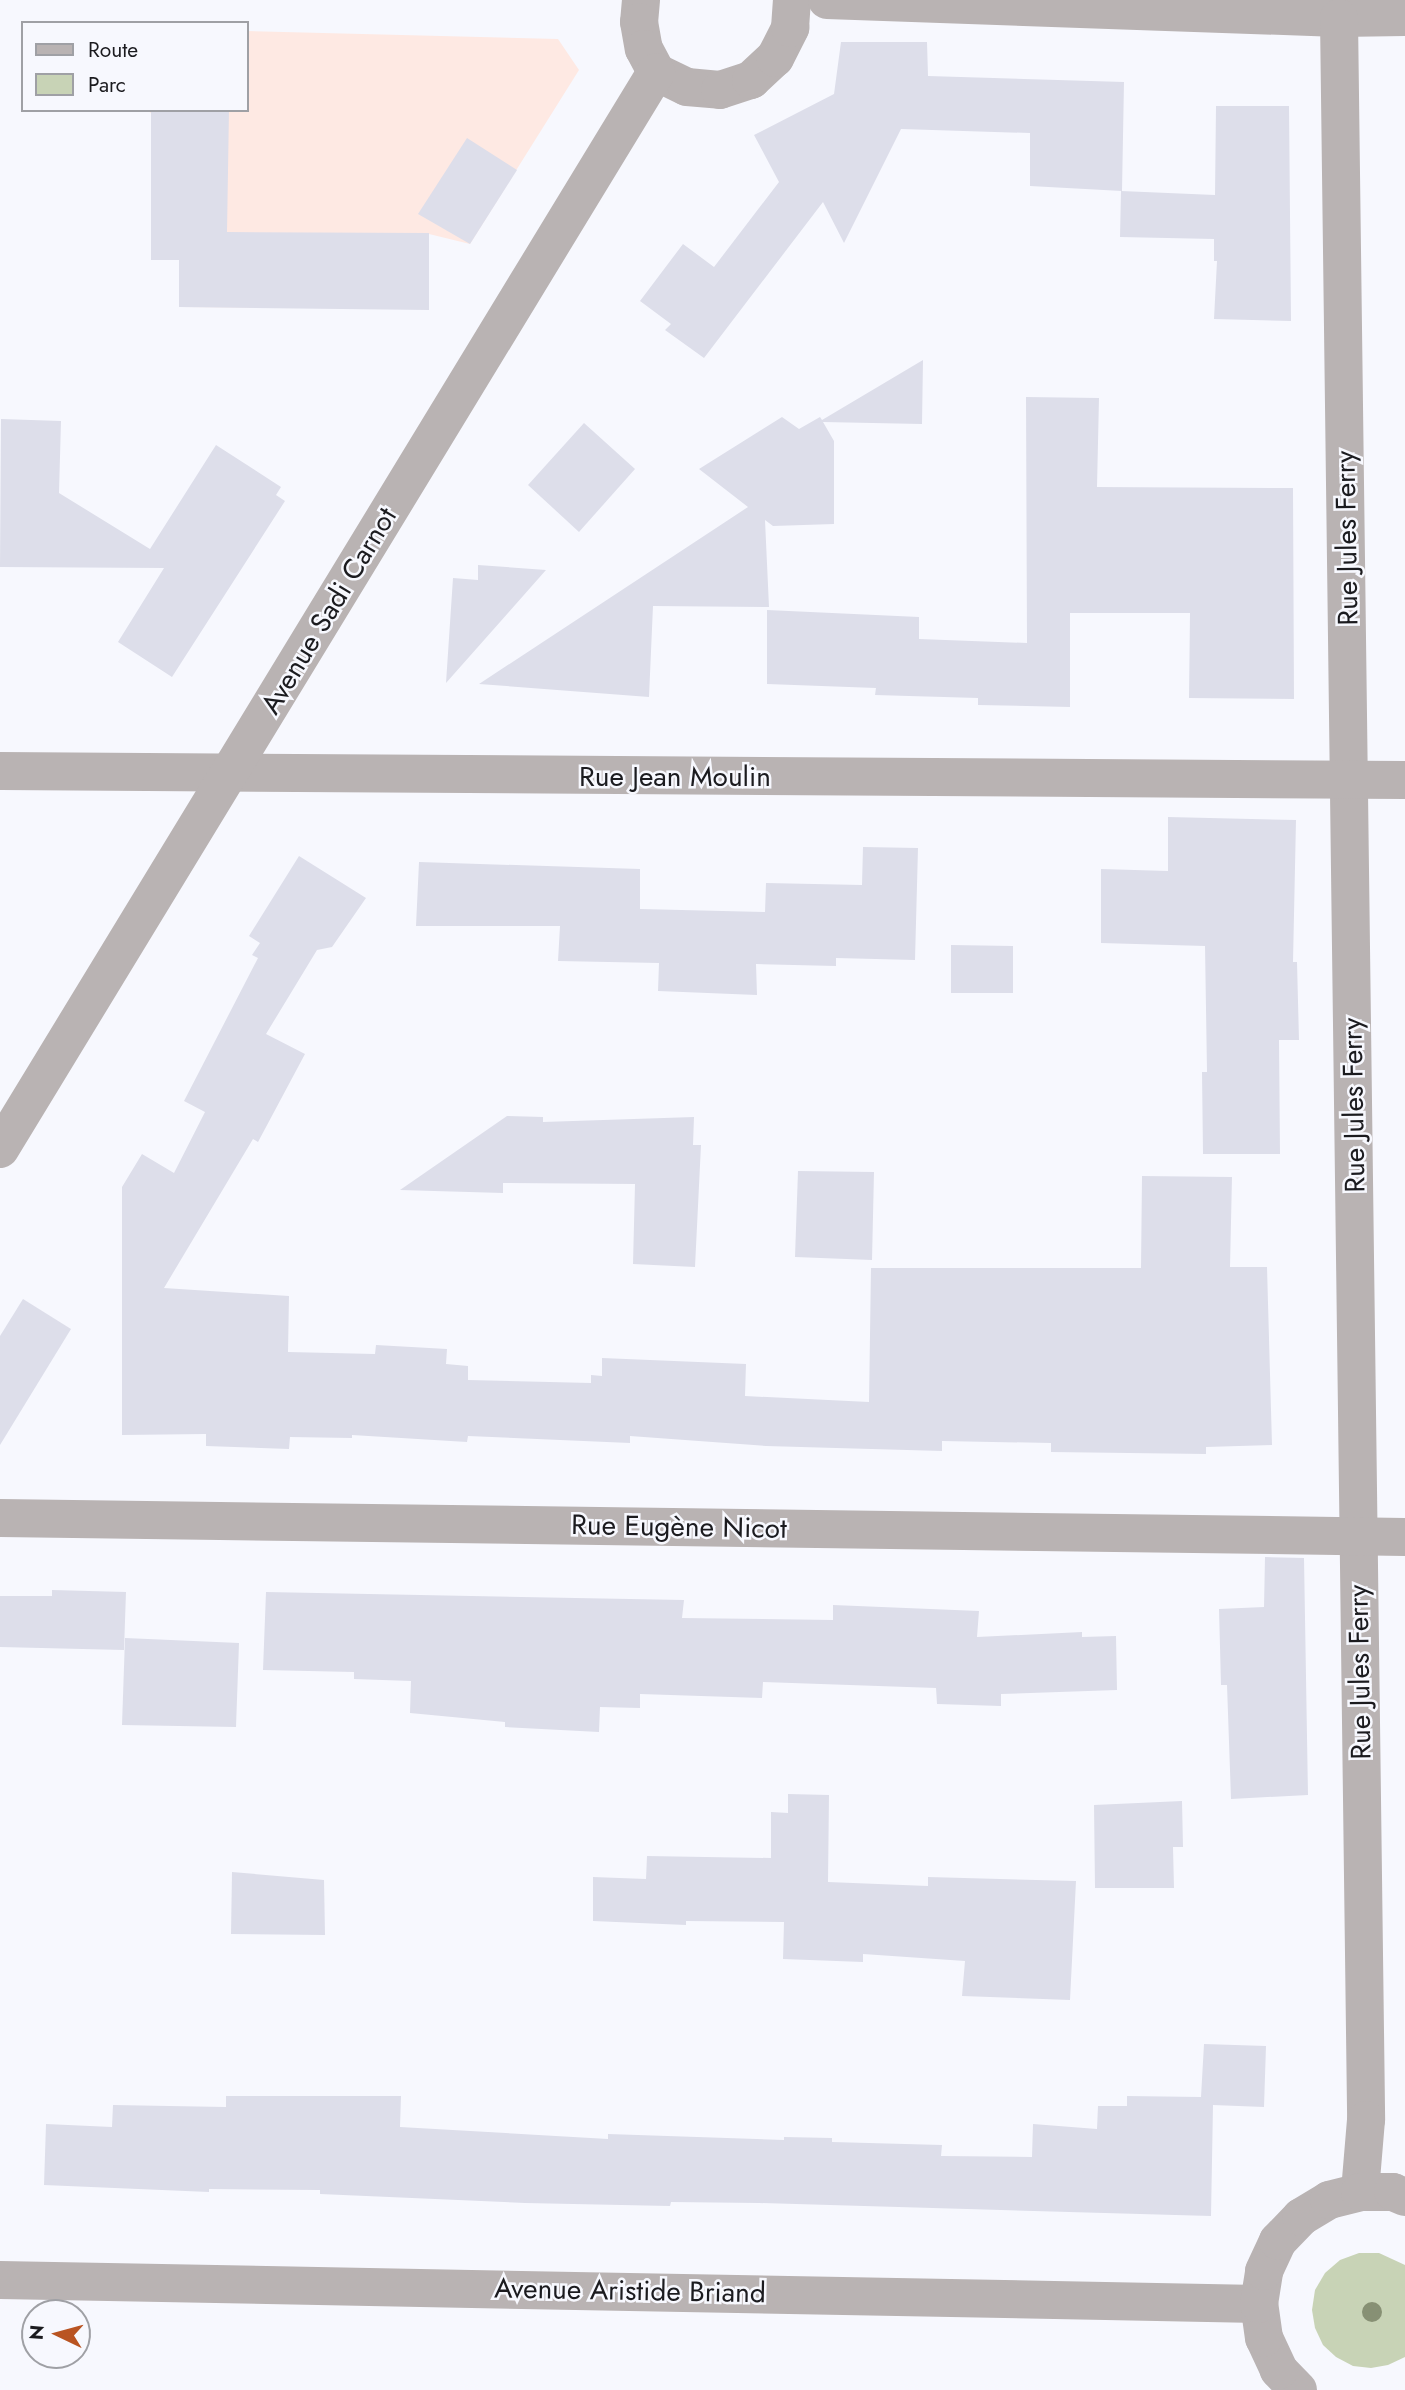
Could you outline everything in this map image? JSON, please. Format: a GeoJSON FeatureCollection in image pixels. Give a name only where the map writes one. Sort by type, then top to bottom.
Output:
{"type":"FeatureCollection","features":[{"type":"Feature","properties":{"kind":"street"},"geometry":{"type":"LineString","coordinates":[[641,0],[639,22],[644,49],[656,72],[687,87],[720,90],[751,79],[775,58],[790,29],[792,0]]}},
{"type":"Feature","properties":{"kind":"street"},"geometry":{"type":"LineString","coordinates":[[827,0],[1339,18],[1405,17]]}},
{"type":"Feature","properties":{"kind":"street","name":"Rue Jules Ferry"},"geometry":{"type":"LineString","coordinates":[[1339,18],[1351,779],[1366,2120],[1360,2192]]}},
{"type":"Feature","properties":{"kind":"street","name":"Avenue Sadi Carnot"},"geometry":{"type":"LineString","coordinates":[[0,1149],[656,72]]}},
{"type":"Feature","properties":{"kind":"street","name":"Rue Jean Moulin"},"geometry":{"type":"LineString","coordinates":[[0,771],[230,775],[1405,780]]}},
{"type":"Feature","properties":{"kind":"street","name":"Rue Eugène Nicot"},"geometry":{"type":"LineString","coordinates":[[0,1518],[1405,1537]]}},
{"type":"Feature","properties":{"kind":"street"},"geometry":{"type":"LineString","coordinates":[[1298,2390],[1279,2370],[1264,2338],[1259,2304],[1264,2271],[1286,2233],[1301,2217],[1329,2200],[1360,2192],[1393,2193],[1405,2197]]}},
{"type":"Feature","properties":{"kind":"street","name":"Avenue Aristide Briand"},"geometry":{"type":"LineString","coordinates":[[0,2280],[1259,2304]]}},
{"type":"Feature","properties":{"kind":"shaded area"},"geometry":{"type":"Polygon","coordinates":[[[248,31],[558,39],[579,70],[470,244],[429,234],[429,309],[179,307],[179,260],[151,113],[248,112],[248,31]]]}},
{"type":"Feature","properties":{"kind":"green space"},"geometry":{"type":"Polygon","coordinates":[[[1359,2253],[1379,2253],[1405,2265],[1405,2357],[1388,2365],[1371,2368],[1353,2366],[1336,2357],[1323,2345],[1315,2328],[1312,2310],[1315,2290],[1325,2273],[1340,2260],[1359,2253]]]}},
{"type":"Feature","properties":{"kind":"building"},"geometry":{"type":"Polygon","coordinates":[[[841,42],[927,42],[928,76],[1124,82],[1122,191],[1030,186],[1030,133],[901,129],[844,243],[823,202],[704,358],[665,330],[671,324],[640,301],[683,244],[714,267],[779,182],[754,135],[834,94],[841,42]]]}},
{"type":"Feature","properties":{"kind":"building"},"geometry":{"type":"Polygon","coordinates":[[[1216,106],[1289,106],[1291,321],[1214,319],[1217,261],[1214,261],[1214,239],[1120,237],[1121,191],[1215,195],[1216,106]]]}},
{"type":"Feature","properties":{"kind":"building"},"geometry":{"type":"Polygon","coordinates":[[[151,112],[229,112],[227,232],[429,233],[429,310],[179,307],[179,260],[151,260],[151,112]]]}},
{"type":"Feature","properties":{"kind":"building"},"geometry":{"type":"Polygon","coordinates":[[[467,138],[517,170],[470,244],[418,214],[467,138]]]}},
{"type":"Feature","properties":{"kind":"building"},"geometry":{"type":"Polygon","coordinates":[[[923,360],[922,424],[823,422],[834,441],[834,524],[773,526],[765,520],[769,607],[653,606],[649,697],[479,684],[748,507],[699,469],[782,417],[799,429],[820,417],[822,420],[923,360]]]}},
{"type":"Feature","properties":{"kind":"building"},"geometry":{"type":"Polygon","coordinates":[[[1026,397],[1099,398],[1097,487],[1293,488],[1294,699],[1189,698],[1190,613],[1070,613],[1070,707],[978,705],[978,698],[875,695],[876,688],[767,684],[767,610],[919,617],[919,639],[1027,643],[1026,397]]]}},
{"type":"Feature","properties":{"kind":"building"},"geometry":{"type":"Polygon","coordinates":[[[1,419],[61,421],[59,493],[150,549],[216,445],[281,487],[276,495],[285,501],[172,677],[118,642],[164,568],[0,567],[1,419]]]}},
{"type":"Feature","properties":{"kind":"building"},"geometry":{"type":"Polygon","coordinates":[[[584,423],[635,469],[579,532],[528,485],[584,423]]]}},
{"type":"Feature","properties":{"kind":"building"},"geometry":{"type":"Polygon","coordinates":[[[478,565],[546,570],[446,683],[453,578],[478,580],[478,565]]]}},
{"type":"Feature","properties":{"kind":"building"},"geometry":{"type":"Polygon","coordinates":[[[1168,817],[1296,820],[1293,962],[1297,962],[1299,1040],[1279,1040],[1280,1154],[1203,1154],[1202,1072],[1207,1072],[1205,946],[1101,943],[1101,869],[1168,871],[1168,817]]]}},
{"type":"Feature","properties":{"kind":"building"},"geometry":{"type":"Polygon","coordinates":[[[863,847],[918,848],[915,960],[836,958],[836,966],[756,964],[757,995],[658,991],[659,963],[558,961],[560,926],[416,926],[419,862],[640,869],[640,909],[765,912],[766,883],[862,885],[863,847]]]}},
{"type":"Feature","properties":{"kind":"building"},"geometry":{"type":"Polygon","coordinates":[[[299,856],[366,898],[332,947],[317,950],[266,1034],[305,1054],[258,1142],[253,1139],[164,1288],[289,1296],[288,1352],[375,1354],[376,1345],[447,1349],[446,1364],[468,1366],[468,1380],[591,1383],[591,1375],[602,1376],[602,1358],[746,1364],[745,1396],[869,1402],[871,1268],[1141,1268],[1142,1176],[1232,1177],[1230,1267],[1267,1267],[1272,1445],[1206,1447],[1206,1454],[1051,1452],[1051,1443],[942,1441],[942,1451],[766,1446],[630,1436],[630,1443],[468,1436],[467,1442],[352,1435],[352,1438],[290,1437],[289,1449],[206,1446],[206,1434],[122,1435],[122,1187],[142,1154],[174,1173],[205,1112],[184,1101],[258,958],[252,955],[260,943],[249,936],[299,856]]]}},
{"type":"Feature","properties":{"kind":"building"},"geometry":{"type":"Polygon","coordinates":[[[951,945],[1013,946],[1013,993],[951,993],[951,945]]]}},
{"type":"Feature","properties":{"kind":"building"},"geometry":{"type":"Polygon","coordinates":[[[507,1116],[543,1117],[543,1122],[694,1117],[693,1145],[701,1145],[695,1267],[633,1264],[635,1184],[503,1183],[503,1193],[400,1190],[507,1116]]]}},
{"type":"Feature","properties":{"kind":"building"},"geometry":{"type":"Polygon","coordinates":[[[798,1171],[874,1172],[872,1260],[795,1257],[798,1171]]]}},
{"type":"Feature","properties":{"kind":"building"},"geometry":{"type":"Polygon","coordinates":[[[23,1299],[71,1329],[0,1445],[0,1336],[23,1299]]]}},
{"type":"Feature","properties":{"kind":"building"},"geometry":{"type":"Polygon","coordinates":[[[1265,1557],[1304,1558],[1308,1795],[1231,1799],[1227,1685],[1221,1685],[1219,1609],[1264,1607],[1265,1557]]]}},
{"type":"Feature","properties":{"kind":"building"},"geometry":{"type":"Polygon","coordinates":[[[52,1590],[126,1592],[124,1650],[0,1647],[0,1596],[52,1596],[52,1590]]]}},
{"type":"Feature","properties":{"kind":"building"},"geometry":{"type":"Polygon","coordinates":[[[266,1592],[684,1600],[682,1618],[833,1620],[833,1605],[979,1611],[977,1637],[1082,1632],[1082,1637],[1116,1636],[1117,1690],[1001,1694],[1001,1706],[937,1704],[936,1688],[763,1682],[762,1698],[640,1694],[640,1708],[600,1707],[599,1732],[505,1727],[505,1722],[410,1713],[411,1681],[354,1679],[354,1672],[263,1670],[266,1592]]]}},
{"type":"Feature","properties":{"kind":"building"},"geometry":{"type":"Polygon","coordinates":[[[125,1638],[239,1643],[236,1727],[122,1725],[125,1638]]]}},
{"type":"Feature","properties":{"kind":"building"},"geometry":{"type":"Polygon","coordinates":[[[788,1794],[829,1795],[828,1882],[928,1886],[928,1877],[1076,1881],[1070,2000],[962,1996],[965,1961],[863,1954],[863,1962],[783,1959],[784,1922],[686,1921],[686,1925],[593,1921],[593,1877],[646,1879],[647,1856],[771,1858],[771,1812],[788,1813],[788,1794]]]}},
{"type":"Feature","properties":{"kind":"building"},"geometry":{"type":"Polygon","coordinates":[[[1182,1801],[1183,1847],[1173,1847],[1174,1888],[1095,1888],[1094,1805],[1182,1801]]]}},
{"type":"Feature","properties":{"kind":"building"},"geometry":{"type":"Polygon","coordinates":[[[232,1872],[324,1880],[325,1935],[231,1934],[232,1872]]]}},
{"type":"Feature","properties":{"kind":"building"},"geometry":{"type":"Polygon","coordinates":[[[1204,2044],[1266,2046],[1264,2107],[1213,2105],[1211,2216],[759,2203],[671,2202],[670,2206],[525,2203],[320,2194],[320,2190],[209,2189],[209,2192],[44,2185],[46,2124],[112,2127],[113,2105],[226,2107],[226,2096],[401,2096],[400,2127],[608,2139],[608,2134],[784,2140],[784,2137],[832,2138],[832,2142],[942,2145],[941,2156],[1032,2157],[1033,2124],[1097,2129],[1098,2106],[1127,2106],[1127,2096],[1201,2097],[1204,2044]]]}}]}
